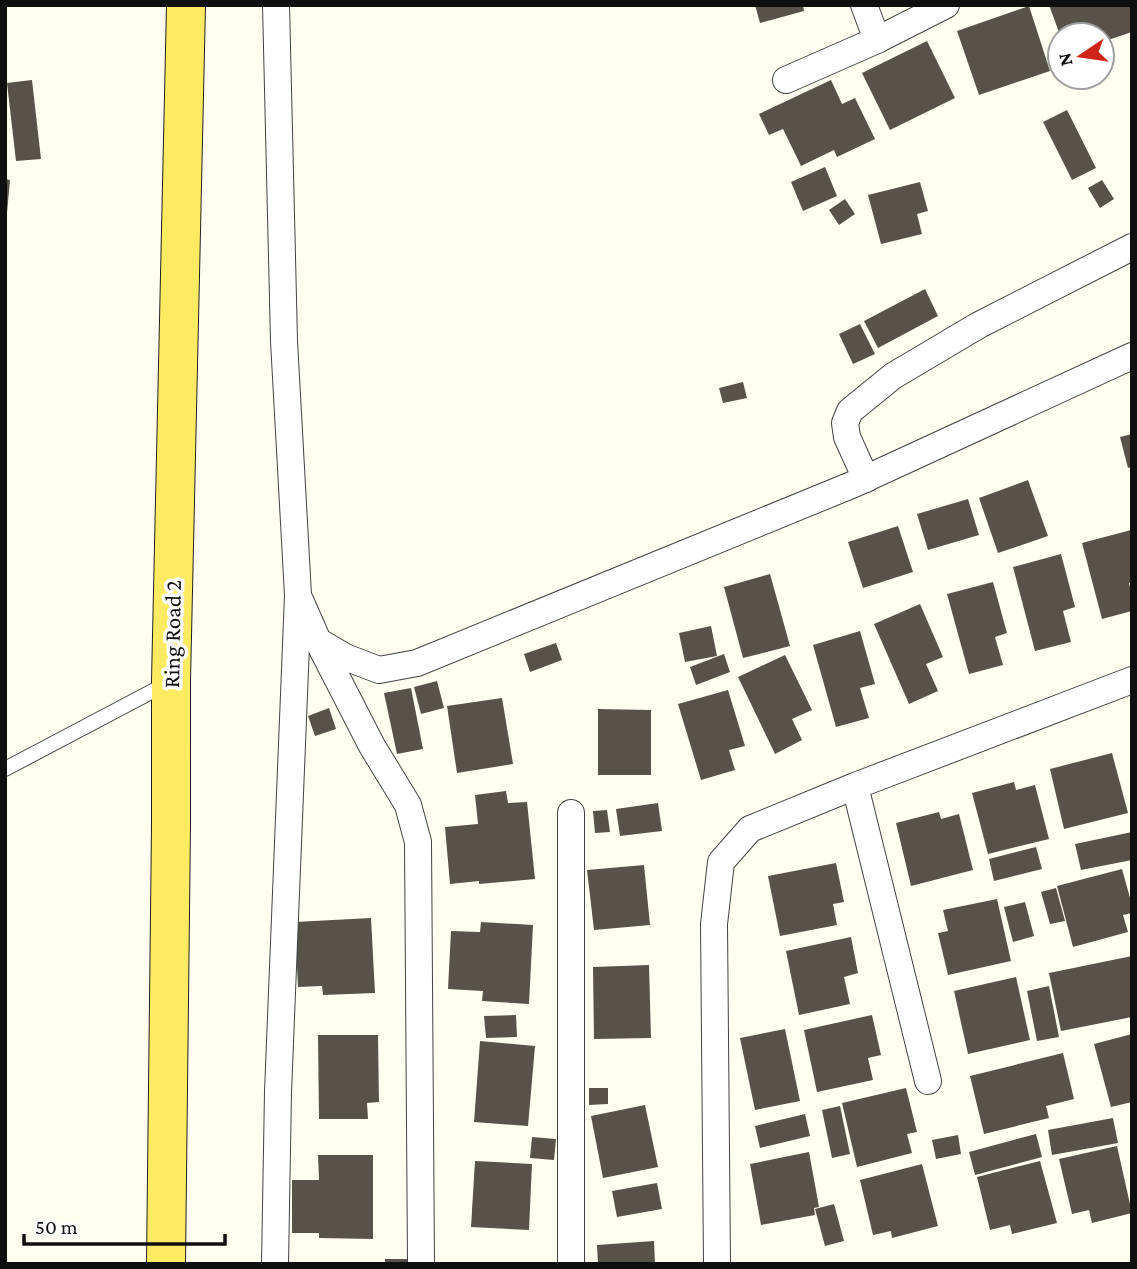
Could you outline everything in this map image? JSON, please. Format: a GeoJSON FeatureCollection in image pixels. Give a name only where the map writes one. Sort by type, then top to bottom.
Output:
{"type":"FeatureCollection","features":[{"type":"Feature","properties":{"kind":"main road","name":"Ring Road 2"},"geometry":{"type":"LineString","coordinates":[[166,1264],[171,681],[186,5]]}},
{"type":"Feature","properties":{"kind":"street"},"geometry":{"type":"LineString","coordinates":[[275,1264],[278,1092],[298,595],[284,341],[276,5]]}},
{"type":"Feature","properties":{"kind":"street"},"geometry":{"type":"LineString","coordinates":[[864,5],[877,40]]}},
{"type":"Feature","properties":{"kind":"street"},"geometry":{"type":"LineString","coordinates":[[786,80],[877,40],[947,5]]}},
{"type":"Feature","properties":{"kind":"street"},"geometry":{"type":"LineString","coordinates":[[866,479],[847,437],[845,423],[850,411],[893,376],[979,325],[1132,247]]}},
{"type":"Feature","properties":{"kind":"street"},"geometry":{"type":"LineString","coordinates":[[318,641],[345,657],[379,670],[417,663],[866,479],[1132,356]]}},
{"type":"Feature","properties":{"kind":"street"},"geometry":{"type":"LineString","coordinates":[[298,595],[318,641],[372,746],[408,805],[418,842],[421,1264]]}},
{"type":"Feature","properties":{"kind":"street"},"geometry":{"type":"LineString","coordinates":[[717,1264],[714,924],[721,862],[750,829],[855,786],[1131,684]]}},
{"type":"Feature","properties":{"kind":"street"},"geometry":{"type":"LineString","coordinates":[[855,786],[928,1081]]}},
{"type":"Feature","properties":{"kind":"street"},"geometry":{"type":"LineString","coordinates":[[571,813],[571,1264]]}},
{"type":"Feature","properties":{"kind":"lane"},"geometry":{"type":"LineString","coordinates":[[5,769],[171,681]]}},
{"type":"Feature","properties":{"kind":"building"},"geometry":{"type":"Polygon","coordinates":[[[755,5],[803,5],[804,11],[760,23],[755,5]]]}},
{"type":"Feature","properties":{"kind":"building"},"geometry":{"type":"Polygon","coordinates":[[[1049,5],[1131,5],[1132,32],[1116,37],[1116,21],[1055,21],[1049,5]]]}},
{"type":"Feature","properties":{"kind":"building"},"geometry":{"type":"Polygon","coordinates":[[[1029,6],[1046,59],[1046,72],[979,95],[957,31],[1029,6]]]}},
{"type":"Feature","properties":{"kind":"building"},"geometry":{"type":"Polygon","coordinates":[[[927,41],[955,98],[890,130],[862,73],[927,41]]]}},
{"type":"Feature","properties":{"kind":"building"},"geometry":{"type":"Polygon","coordinates":[[[32,80],[41,159],[16,161],[7,83],[32,80]]]}},
{"type":"Feature","properties":{"kind":"building"},"geometry":{"type":"Polygon","coordinates":[[[831,80],[842,104],[855,98],[875,139],[837,157],[834,150],[801,166],[783,129],[769,135],[759,114],[831,80]]]}},
{"type":"Feature","properties":{"kind":"building"},"geometry":{"type":"Polygon","coordinates":[[[1067,110],[1096,168],[1072,180],[1043,122],[1067,110]]]}},
{"type":"Feature","properties":{"kind":"building"},"geometry":{"type":"Polygon","coordinates":[[[825,167],[837,196],[803,211],[791,182],[825,167]]]}},
{"type":"Feature","properties":{"kind":"building"},"geometry":{"type":"Polygon","coordinates":[[[5,179],[10,180],[7,213],[5,213],[5,179]]]}},
{"type":"Feature","properties":{"kind":"building"},"geometry":{"type":"Polygon","coordinates":[[[1102,180],[1114,199],[1100,208],[1088,188],[1102,180]]]}},
{"type":"Feature","properties":{"kind":"building"},"geometry":{"type":"Polygon","coordinates":[[[920,182],[928,211],[917,214],[922,234],[881,244],[868,195],[920,182]]]}},
{"type":"Feature","properties":{"kind":"building"},"geometry":{"type":"Polygon","coordinates":[[[845,199],[855,214],[839,225],[829,210],[845,199]]]}},
{"type":"Feature","properties":{"kind":"building"},"geometry":{"type":"Polygon","coordinates":[[[925,289],[938,316],[878,348],[864,321],[925,289]]]}},
{"type":"Feature","properties":{"kind":"building"},"geometry":{"type":"Polygon","coordinates":[[[860,324],[875,354],[853,364],[839,334],[860,324]]]}},
{"type":"Feature","properties":{"kind":"building"},"geometry":{"type":"Polygon","coordinates":[[[743,382],[747,398],[723,403],[719,388],[743,382]]]}},
{"type":"Feature","properties":{"kind":"building"},"geometry":{"type":"Polygon","coordinates":[[[1132,434],[1132,467],[1128,468],[1120,437],[1132,434]]]}},
{"type":"Feature","properties":{"kind":"building"},"geometry":{"type":"Polygon","coordinates":[[[1028,480],[1048,536],[998,553],[979,498],[1028,480]]]}},
{"type":"Feature","properties":{"kind":"building"},"geometry":{"type":"Polygon","coordinates":[[[968,499],[979,535],[928,550],[917,514],[968,499]]]}},
{"type":"Feature","properties":{"kind":"building"},"geometry":{"type":"Polygon","coordinates":[[[898,526],[913,572],[863,588],[848,542],[898,526]]]}},
{"type":"Feature","properties":{"kind":"building"},"geometry":{"type":"Polygon","coordinates":[[[1131,530],[1132,582],[1129,583],[1132,611],[1102,619],[1082,543],[1131,530]]]}},
{"type":"Feature","properties":{"kind":"building"},"geometry":{"type":"Polygon","coordinates":[[[1061,554],[1075,607],[1063,611],[1071,642],[1035,651],[1013,567],[1061,554]]]}},
{"type":"Feature","properties":{"kind":"building"},"geometry":{"type":"Polygon","coordinates":[[[770,574],[790,646],[743,658],[724,587],[770,574]]]}},
{"type":"Feature","properties":{"kind":"building"},"geometry":{"type":"Polygon","coordinates":[[[993,582],[1007,633],[995,637],[1003,665],[969,674],[947,594],[993,582]]]}},
{"type":"Feature","properties":{"kind":"building"},"geometry":{"type":"Polygon","coordinates":[[[920,604],[943,657],[926,664],[938,691],[909,704],[874,624],[920,604]]]}},
{"type":"Feature","properties":{"kind":"building"},"geometry":{"type":"Polygon","coordinates":[[[711,626],[717,656],[685,662],[679,633],[711,626]]]}},
{"type":"Feature","properties":{"kind":"building"},"geometry":{"type":"Polygon","coordinates":[[[860,631],[875,684],[860,688],[869,718],[836,727],[813,645],[860,631]]]}},
{"type":"Feature","properties":{"kind":"building"},"geometry":{"type":"Polygon","coordinates":[[[556,643],[562,660],[530,672],[524,654],[556,643]]]}},
{"type":"Feature","properties":{"kind":"building"},"geometry":{"type":"Polygon","coordinates":[[[724,654],[730,672],[696,685],[690,667],[724,654]]]}},
{"type":"Feature","properties":{"kind":"building"},"geometry":{"type":"Polygon","coordinates":[[[785,655],[812,710],[792,719],[802,740],[775,754],[738,677],[785,655]]]}},
{"type":"Feature","properties":{"kind":"building"},"geometry":{"type":"Polygon","coordinates":[[[437,681],[444,708],[421,714],[414,687],[437,681]]]}},
{"type":"Feature","properties":{"kind":"building"},"geometry":{"type":"Polygon","coordinates":[[[411,688],[423,749],[397,754],[384,693],[411,688]]]}},
{"type":"Feature","properties":{"kind":"building"},"geometry":{"type":"Polygon","coordinates":[[[728,690],[745,746],[729,750],[735,770],[701,780],[678,704],[728,690]]]}},
{"type":"Feature","properties":{"kind":"building"},"geometry":{"type":"Polygon","coordinates":[[[502,698],[513,764],[457,773],[447,706],[502,698]]]}},
{"type":"Feature","properties":{"kind":"building"},"geometry":{"type":"Polygon","coordinates":[[[329,708],[336,729],[315,736],[308,716],[329,708]]]}},
{"type":"Feature","properties":{"kind":"building"},"geometry":{"type":"Polygon","coordinates":[[[598,709],[651,710],[651,775],[598,775],[598,709]]]}},
{"type":"Feature","properties":{"kind":"building"},"geometry":{"type":"Polygon","coordinates":[[[1112,753],[1128,813],[1064,829],[1050,769],[1112,753]]]}},
{"type":"Feature","properties":{"kind":"building"},"geometry":{"type":"Polygon","coordinates":[[[1014,782],[1016,790],[1035,785],[1049,839],[988,854],[972,793],[1014,782]]]}},
{"type":"Feature","properties":{"kind":"building"},"geometry":{"type":"Polygon","coordinates":[[[506,791],[508,803],[527,802],[535,879],[450,884],[445,827],[478,824],[475,795],[506,791]]]}},
{"type":"Feature","properties":{"kind":"building"},"geometry":{"type":"Polygon","coordinates":[[[658,803],[662,831],[620,836],[616,809],[658,803]]]}},
{"type":"Feature","properties":{"kind":"building"},"geometry":{"type":"Polygon","coordinates":[[[607,810],[610,832],[595,833],[593,811],[607,810]]]}},
{"type":"Feature","properties":{"kind":"building"},"geometry":{"type":"Polygon","coordinates":[[[939,812],[941,819],[959,814],[973,870],[911,886],[896,823],[939,812]]]}},
{"type":"Feature","properties":{"kind":"building"},"geometry":{"type":"Polygon","coordinates":[[[1132,832],[1132,860],[1081,870],[1075,844],[1132,832]]]}},
{"type":"Feature","properties":{"kind":"building"},"geometry":{"type":"Polygon","coordinates":[[[1036,847],[1042,869],[994,881],[989,859],[1036,847]]]}},
{"type":"Feature","properties":{"kind":"building"},"geometry":{"type":"Polygon","coordinates":[[[836,863],[844,902],[833,904],[837,925],[780,936],[768,876],[836,863]]]}},
{"type":"Feature","properties":{"kind":"building"},"geometry":{"type":"Polygon","coordinates":[[[644,865],[650,925],[594,930],[587,870],[644,865]]]}},
{"type":"Feature","properties":{"kind":"building"},"geometry":{"type":"Polygon","coordinates":[[[1122,869],[1132,905],[1132,913],[1123,915],[1128,932],[1073,947],[1057,886],[1122,869]]]}},
{"type":"Feature","properties":{"kind":"building"},"geometry":{"type":"Polygon","coordinates":[[[1056,888],[1065,921],[1050,924],[1041,892],[1056,888]]]}},
{"type":"Feature","properties":{"kind":"building"},"geometry":{"type":"Polygon","coordinates":[[[997,899],[1011,961],[948,975],[938,933],[948,931],[943,910],[997,899]]]}},
{"type":"Feature","properties":{"kind":"building"},"geometry":{"type":"Polygon","coordinates":[[[1025,902],[1034,936],[1013,942],[1004,907],[1025,902]]]}},
{"type":"Feature","properties":{"kind":"building"},"geometry":{"type":"Polygon","coordinates":[[[371,918],[375,993],[323,995],[322,986],[298,987],[295,922],[371,918]]]}},
{"type":"Feature","properties":{"kind":"building"},"geometry":{"type":"Polygon","coordinates":[[[481,922],[533,925],[529,1004],[482,1001],[483,991],[448,989],[451,931],[480,932],[481,922]]]}},
{"type":"Feature","properties":{"kind":"building"},"geometry":{"type":"Polygon","coordinates":[[[851,937],[858,973],[844,977],[850,1004],[799,1015],[786,951],[851,937]]]}},
{"type":"Feature","properties":{"kind":"building"},"geometry":{"type":"Polygon","coordinates":[[[1132,956],[1132,1017],[1061,1031],[1049,973],[1132,956]]]}},
{"type":"Feature","properties":{"kind":"building"},"geometry":{"type":"Polygon","coordinates":[[[649,965],[651,1038],[594,1039],[593,967],[649,965]]]}},
{"type":"Feature","properties":{"kind":"building"},"geometry":{"type":"Polygon","coordinates":[[[1016,977],[1030,1040],[968,1054],[954,991],[1016,977]]]}},
{"type":"Feature","properties":{"kind":"building"},"geometry":{"type":"Polygon","coordinates":[[[1049,986],[1059,1037],[1037,1041],[1027,991],[1049,986]]]}},
{"type":"Feature","properties":{"kind":"building"},"geometry":{"type":"Polygon","coordinates":[[[516,1015],[517,1037],[486,1038],[484,1016],[516,1015]]]}},
{"type":"Feature","properties":{"kind":"building"},"geometry":{"type":"Polygon","coordinates":[[[872,1015],[881,1055],[868,1058],[873,1080],[817,1092],[804,1030],[872,1015]]]}},
{"type":"Feature","properties":{"kind":"building"},"geometry":{"type":"Polygon","coordinates":[[[785,1029],[800,1101],[755,1110],[740,1038],[785,1029]]]}},
{"type":"Feature","properties":{"kind":"building"},"geometry":{"type":"Polygon","coordinates":[[[1132,1034],[1132,1102],[1111,1107],[1094,1044],[1132,1034]]]}},
{"type":"Feature","properties":{"kind":"building"},"geometry":{"type":"Polygon","coordinates":[[[318,1035],[378,1035],[379,1102],[367,1103],[368,1119],[319,1119],[318,1035]]]}},
{"type":"Feature","properties":{"kind":"building"},"geometry":{"type":"Polygon","coordinates":[[[480,1041],[535,1046],[528,1126],[474,1122],[480,1041]]]}},
{"type":"Feature","properties":{"kind":"building"},"geometry":{"type":"Polygon","coordinates":[[[1063,1053],[1074,1099],[1046,1106],[1049,1118],[984,1134],[970,1076],[1063,1053]]]}},
{"type":"Feature","properties":{"kind":"building"},"geometry":{"type":"Polygon","coordinates":[[[589,1088],[608,1088],[608,1104],[589,1105],[589,1088]]]}},
{"type":"Feature","properties":{"kind":"building"},"geometry":{"type":"Polygon","coordinates":[[[906,1088],[917,1132],[907,1134],[912,1153],[857,1167],[842,1103],[906,1088]]]}},
{"type":"Feature","properties":{"kind":"building"},"geometry":{"type":"Polygon","coordinates":[[[645,1105],[658,1167],[603,1178],[591,1116],[645,1105]]]}},
{"type":"Feature","properties":{"kind":"building"},"geometry":{"type":"Polygon","coordinates":[[[840,1106],[850,1154],[832,1158],[822,1110],[840,1106]]]}},
{"type":"Feature","properties":{"kind":"building"},"geometry":{"type":"Polygon","coordinates":[[[805,1114],[810,1136],[760,1148],[755,1126],[805,1114]]]}},
{"type":"Feature","properties":{"kind":"building"},"geometry":{"type":"Polygon","coordinates":[[[1113,1118],[1118,1143],[1052,1155],[1048,1130],[1113,1118]]]}},
{"type":"Feature","properties":{"kind":"building"},"geometry":{"type":"Polygon","coordinates":[[[1036,1134],[1042,1157],[975,1175],[969,1152],[1036,1134]]]}},
{"type":"Feature","properties":{"kind":"building"},"geometry":{"type":"Polygon","coordinates":[[[958,1135],[961,1154],[936,1159],[932,1140],[958,1135]]]}},
{"type":"Feature","properties":{"kind":"building"},"geometry":{"type":"Polygon","coordinates":[[[532,1137],[556,1139],[554,1160],[530,1158],[532,1137]]]}},
{"type":"Feature","properties":{"kind":"building"},"geometry":{"type":"Polygon","coordinates":[[[1117,1146],[1132,1213],[1092,1223],[1089,1210],[1072,1214],[1059,1159],[1117,1146]]]}},
{"type":"Feature","properties":{"kind":"building"},"geometry":{"type":"Polygon","coordinates":[[[809,1152],[819,1207],[814,1208],[815,1215],[761,1225],[750,1164],[809,1152]]]}},
{"type":"Feature","properties":{"kind":"building"},"geometry":{"type":"Polygon","coordinates":[[[318,1155],[373,1155],[373,1239],[319,1238],[319,1233],[292,1233],[292,1180],[319,1180],[318,1155]]]}},
{"type":"Feature","properties":{"kind":"building"},"geometry":{"type":"Polygon","coordinates":[[[475,1161],[532,1164],[529,1230],[471,1227],[475,1161]]]}},
{"type":"Feature","properties":{"kind":"building"},"geometry":{"type":"Polygon","coordinates":[[[1040,1161],[1057,1223],[1012,1234],[1010,1225],[990,1230],[977,1177],[1040,1161]]]}},
{"type":"Feature","properties":{"kind":"building"},"geometry":{"type":"Polygon","coordinates":[[[922,1164],[938,1226],[892,1238],[891,1231],[873,1235],[860,1180],[922,1164]]]}},
{"type":"Feature","properties":{"kind":"building"},"geometry":{"type":"Polygon","coordinates":[[[657,1183],[662,1209],[617,1217],[612,1191],[657,1183]]]}},
{"type":"Feature","properties":{"kind":"building"},"geometry":{"type":"Polygon","coordinates":[[[834,1204],[844,1241],[825,1246],[815,1209],[834,1204]]]}},
{"type":"Feature","properties":{"kind":"building"},"geometry":{"type":"Polygon","coordinates":[[[654,1241],[655,1264],[598,1264],[597,1245],[654,1241]]]}},
{"type":"Feature","properties":{"kind":"building"},"geometry":{"type":"Polygon","coordinates":[[[385,1259],[410,1259],[410,1264],[385,1264],[385,1259]]]}}]}
